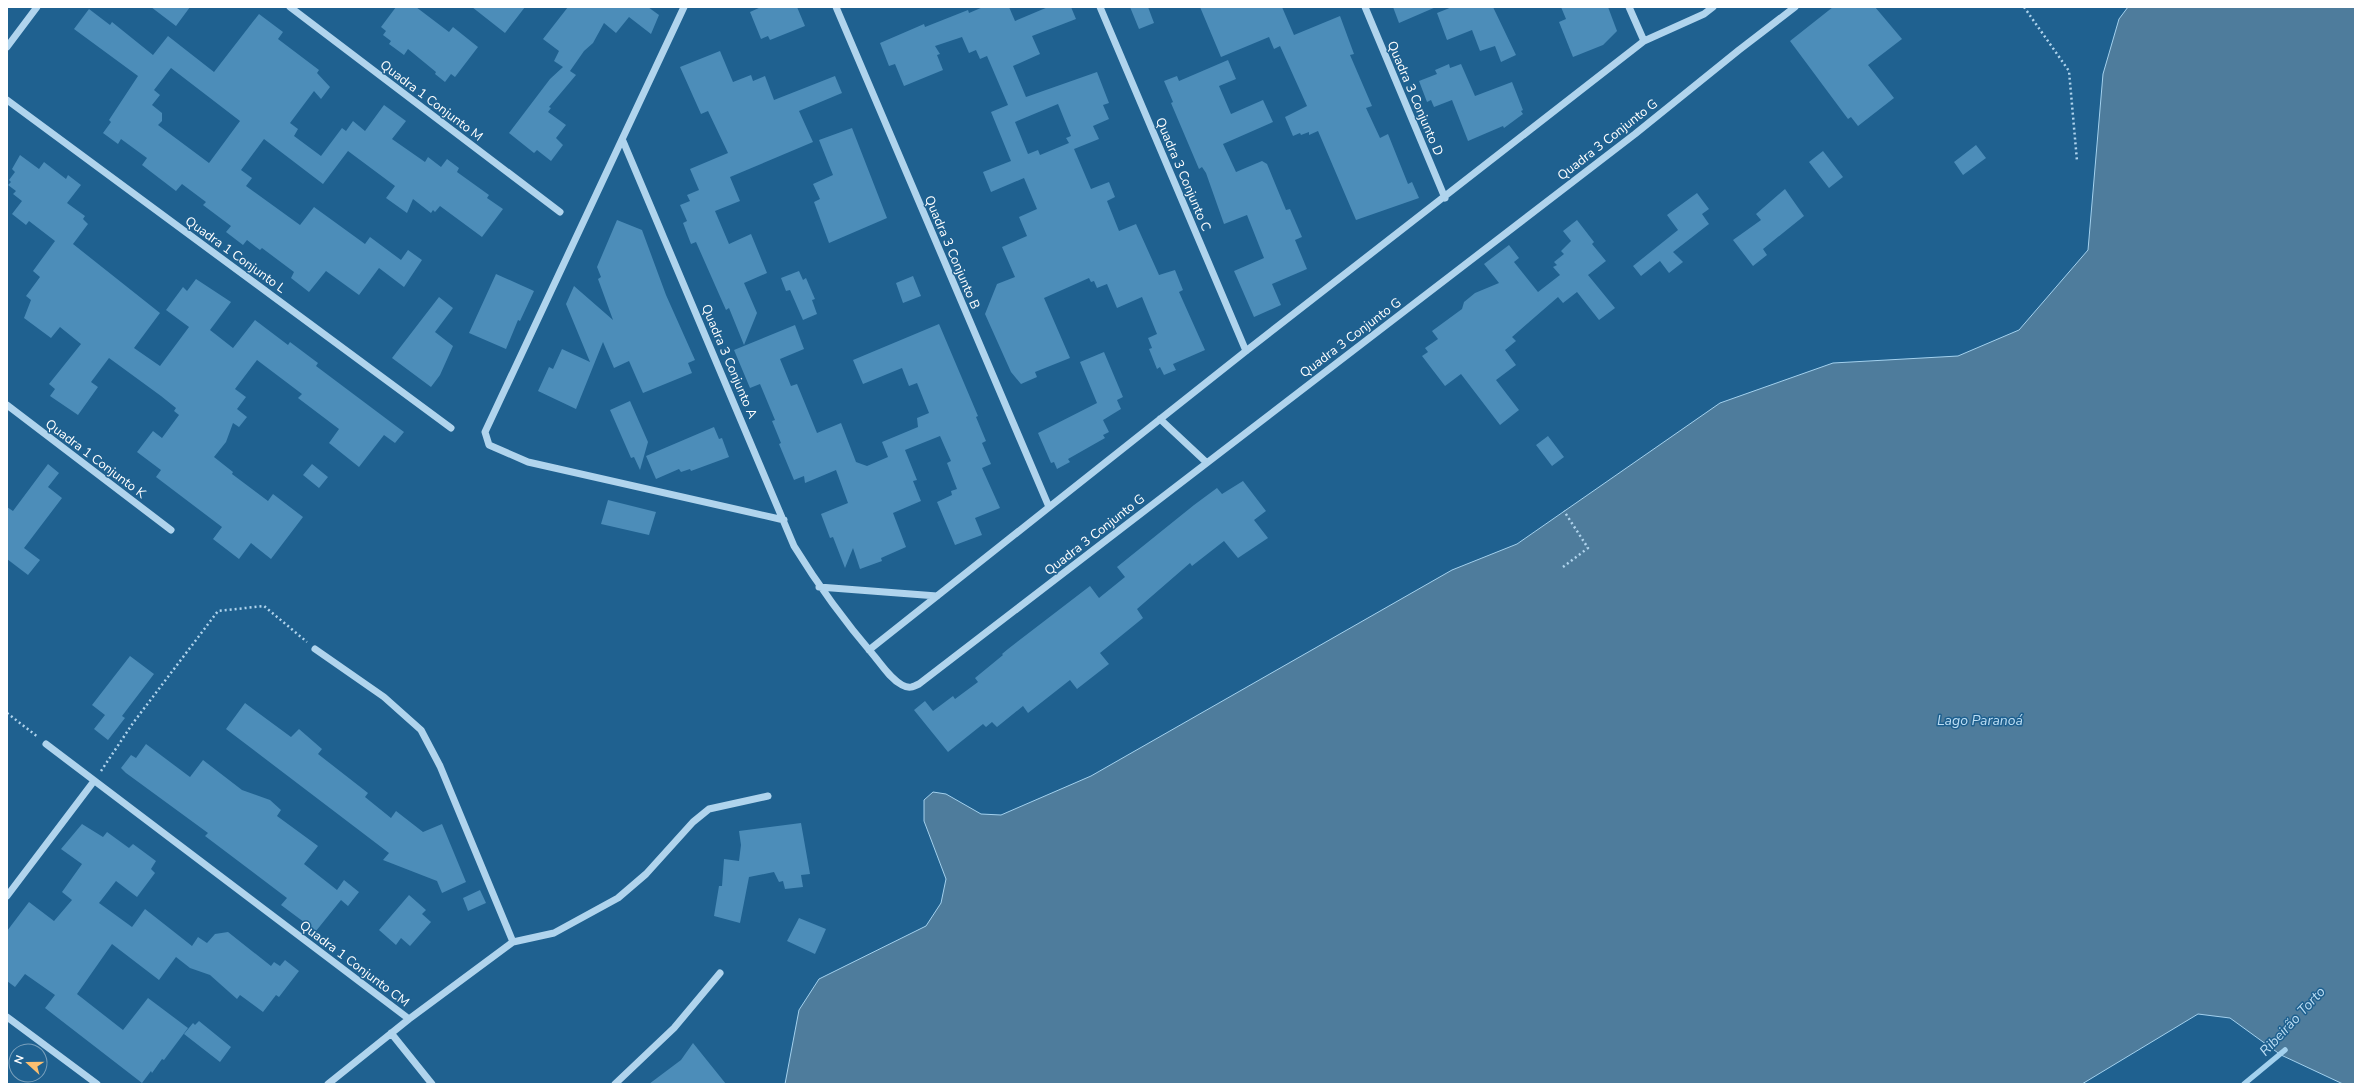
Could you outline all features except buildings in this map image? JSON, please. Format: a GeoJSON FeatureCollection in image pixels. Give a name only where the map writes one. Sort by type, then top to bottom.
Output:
{"type":"FeatureCollection","features":[{"type":"Feature","properties":{"kind":"street"},"geometry":{"type":"LineString","coordinates":[[7,47],[37,7]]}},
{"type":"Feature","properties":{"kind":"street","name":"Quadra 1 Conjunto M"},"geometry":{"type":"LineString","coordinates":[[290,7],[560,212]]}},
{"type":"Feature","properties":{"kind":"street"},"geometry":{"type":"LineString","coordinates":[[684,7],[623,141],[532,334],[492,414],[485,432],[489,445],[528,462],[784,520]]}},
{"type":"Feature","properties":{"kind":"street","name":"Quadra 3 Conjunto B"},"geometry":{"type":"LineString","coordinates":[[836,7],[1048,507]]}},
{"type":"Feature","properties":{"kind":"street","name":"Quadra 3 Conjunto C"},"geometry":{"type":"LineString","coordinates":[[1100,7],[1246,351]]}},
{"type":"Feature","properties":{"kind":"street","name":"Quadra 3 Conjunto D"},"geometry":{"type":"LineString","coordinates":[[1365,7],[1445,198]]}},
{"type":"Feature","properties":{"kind":"street"},"geometry":{"type":"LineString","coordinates":[[1630,7],[1644,41]]}},
{"type":"Feature","properties":{"kind":"street"},"geometry":{"type":"LineString","coordinates":[[869,650],[1246,351],[1445,198],[1644,41],[1704,14],[1713,7]]}},
{"type":"Feature","properties":{"kind":"street","name":"Quadra 3 Conjunto G"},"geometry":{"type":"LineString","coordinates":[[919,684],[1206,462],[1635,134],[1738,50],[1795,7]]}},
{"type":"Feature","properties":{"kind":"street","name":"Quadra 1 Conjunto L"},"geometry":{"type":"LineString","coordinates":[[7,100],[451,428]]}},
{"type":"Feature","properties":{"kind":"street","name":"Quadra 3 Conjunto A"},"geometry":{"type":"LineString","coordinates":[[623,141],[794,546],[819,587],[893,679],[903,686],[911,688],[919,684]]}},
{"type":"Feature","properties":{"kind":"street","name":"Quadra 1 Conjunto K"},"geometry":{"type":"LineString","coordinates":[[7,405],[171,530]]}},
{"type":"Feature","properties":{"kind":"street"},"geometry":{"type":"LineString","coordinates":[[1160,419],[1206,462]]}},
{"type":"Feature","properties":{"kind":"street"},"geometry":{"type":"LineString","coordinates":[[819,587],[937,596]]}},
{"type":"Feature","properties":{"kind":"street"},"geometry":{"type":"LineString","coordinates":[[315,649],[384,696],[421,730],[440,766],[513,942],[554,933],[618,898],[646,874],[693,822],[710,809],[768,796]]}},
{"type":"Feature","properties":{"kind":"street","name":"Quadra 1 Conjunto CM"},"geometry":{"type":"LineString","coordinates":[[46,744],[94,782],[409,1019],[513,942]]}},
{"type":"Feature","properties":{"kind":"street"},"geometry":{"type":"LineString","coordinates":[[7,896],[94,782]]}},
{"type":"Feature","properties":{"kind":"street"},"geometry":{"type":"LineString","coordinates":[[615,1084],[674,1028],[720,973]]}},
{"type":"Feature","properties":{"kind":"street"},"geometry":{"type":"LineString","coordinates":[[7,1017],[97,1084]]}},
{"type":"Feature","properties":{"kind":"street"},"geometry":{"type":"LineString","coordinates":[[328,1084],[409,1019]]}},
{"type":"Feature","properties":{"kind":"street"},"geometry":{"type":"LineString","coordinates":[[391,1033],[432,1084]]}},
{"type":"Feature","properties":{"kind":"path"},"geometry":{"type":"LineString","coordinates":[[2024,7],[2069,71],[2076,161]]}},
{"type":"Feature","properties":{"kind":"path"},"geometry":{"type":"LineString","coordinates":[[1563,567],[1588,548],[1564,511]]}},
{"type":"Feature","properties":{"kind":"path"},"geometry":{"type":"LineString","coordinates":[[94,782],[134,723],[218,611],[264,606],[315,649]]}},
{"type":"Feature","properties":{"kind":"path"},"geometry":{"type":"LineString","coordinates":[[7,713],[46,744]]}},
{"type":"Feature","properties":{"kind":"water","name":"Lago Paranoá"},"geometry":{"type":"Polygon","coordinates":[[[2128,7],[2355,7],[2355,1084],[2343,1084],[2281,1055],[2230,1018],[2198,1014],[2082,1084],[785,1084],[799,1010],[819,979],[926,926],[941,903],[946,879],[924,821],[924,800],[933,792],[946,794],[981,814],[1001,815],[1091,776],[1452,570],[1517,544],[1720,403],[1833,363],[1958,356],[2019,330],[2088,250],[2103,74],[2119,19],[2128,7]]]}},
{"type":"Feature","properties":{"kind":"waterway","name":"Ribeirão Torto"},"geometry":{"type":"LineString","coordinates":[[2244,1084],[2285,1050]]}}]}
